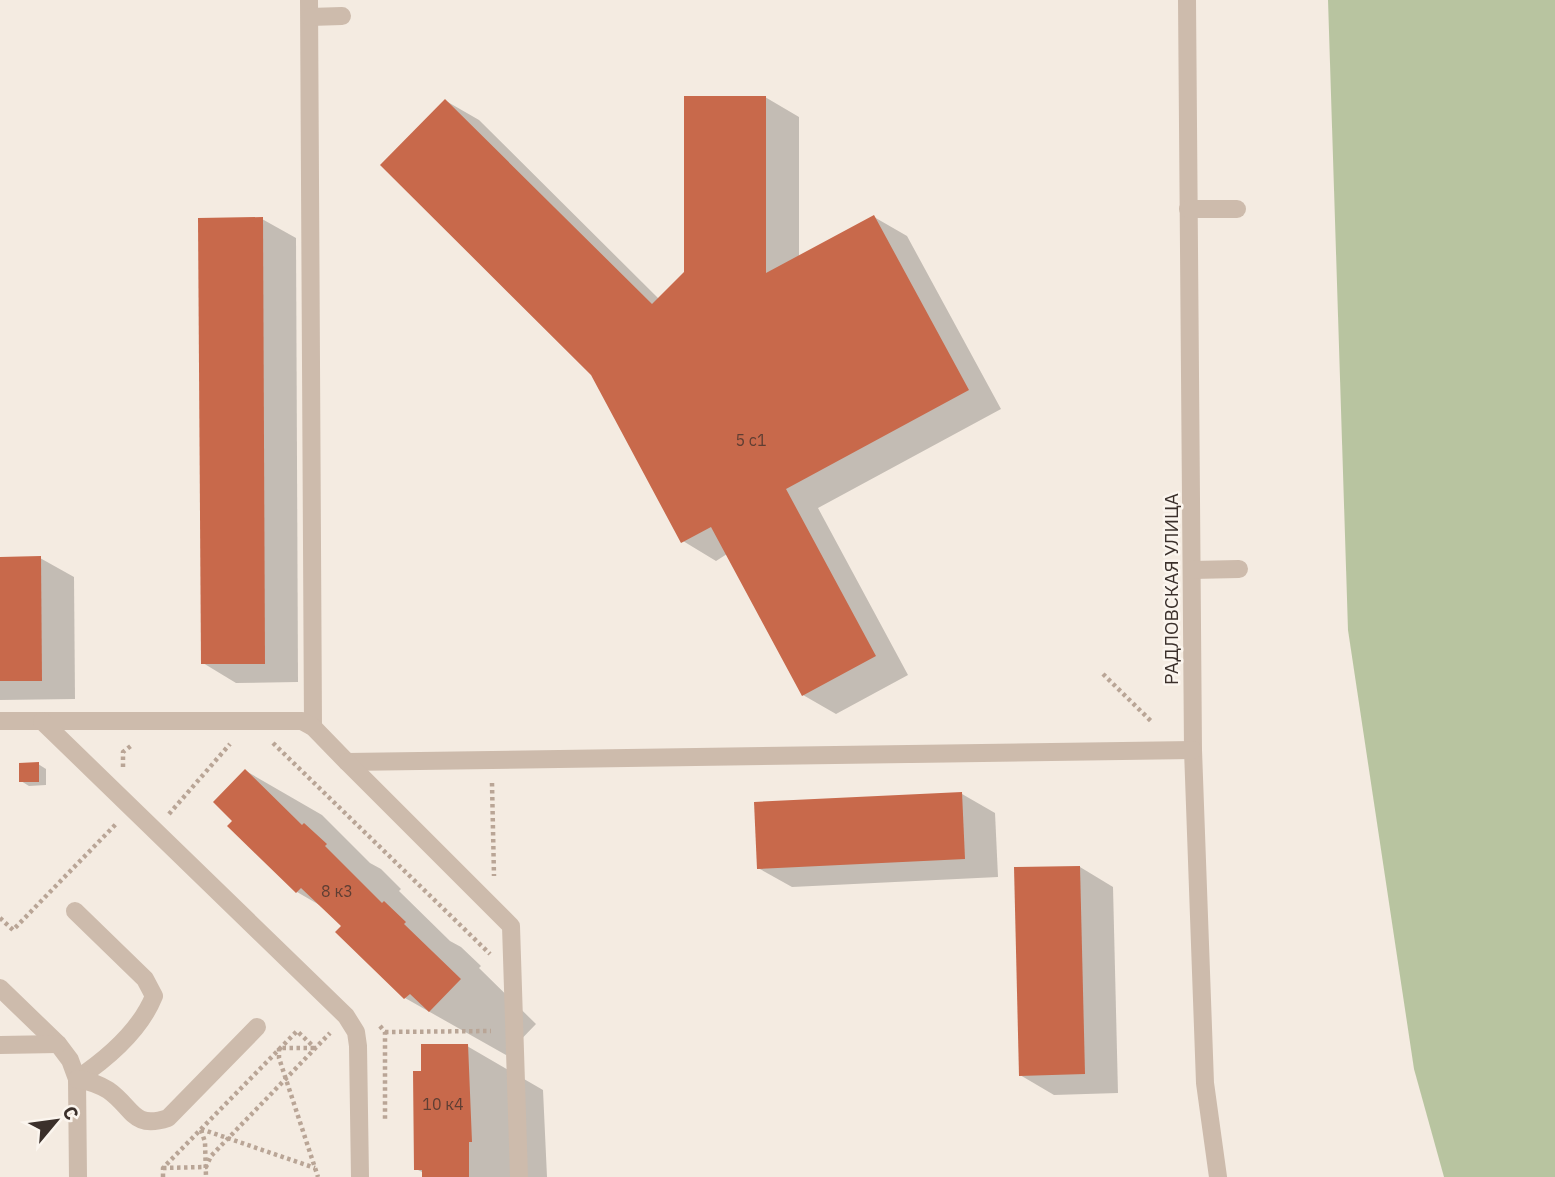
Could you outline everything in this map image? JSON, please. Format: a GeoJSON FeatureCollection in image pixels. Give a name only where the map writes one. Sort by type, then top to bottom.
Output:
{"type":"FeatureCollection","features":[{"type":"Feature","properties":{"kind":"street","name":"РАДЛОВСКАЯ УЛИЦА"},"geometry":{"type":"LineString","coordinates":[[1186,0],[1193,750],[1205,1083],[1218,1177]]}},
{"type":"Feature","properties":{"kind":"street"},"geometry":{"type":"LineString","coordinates":[[313,727],[309,9],[342,16]]}},
{"type":"Feature","properties":{"kind":"street"},"geometry":{"type":"LineString","coordinates":[[1188,209],[1237,209]]}},
{"type":"Feature","properties":{"kind":"street"},"geometry":{"type":"LineString","coordinates":[[1192,570],[1239,569]]}},
{"type":"Feature","properties":{"kind":"street"},"geometry":{"type":"LineString","coordinates":[[0,721],[302,721],[313,727],[511,926],[519,1177]]}},
{"type":"Feature","properties":{"kind":"street"},"geometry":{"type":"LineString","coordinates":[[42,721],[346,1016],[356,1032],[358,1046],[360,1177]]}},
{"type":"Feature","properties":{"kind":"street"},"geometry":{"type":"LineString","coordinates":[[347,762],[1193,750]]}},
{"type":"Feature","properties":{"kind":"street"},"geometry":{"type":"LineString","coordinates":[[75,911],[145,979],[154,996],[146,1016],[101,1063],[77,1079]]}},
{"type":"Feature","properties":{"kind":"street"},"geometry":{"type":"LineString","coordinates":[[0,988],[70,1060],[77,1079],[78,1177]]}},
{"type":"Feature","properties":{"kind":"street"},"geometry":{"type":"LineString","coordinates":[[77,1079],[93,1082],[110,1092],[138,1119],[153,1123],[168,1118],[257,1027]]}},
{"type":"Feature","properties":{"kind":"street"},"geometry":{"type":"LineString","coordinates":[[0,1045],[58,1045]]}},
{"type":"Feature","properties":{"kind":"path"},"geometry":{"type":"LineString","coordinates":[[1103,674],[1152,722]]}},
{"type":"Feature","properties":{"kind":"path"},"geometry":{"type":"LineString","coordinates":[[155,830],[250,721],[513,976]]}},
{"type":"Feature","properties":{"kind":"path"},"geometry":{"type":"LineString","coordinates":[[492,760],[494,908]]}},
{"type":"Feature","properties":{"kind":"path"},"geometry":{"type":"LineString","coordinates":[[0,918],[13,930],[132,808]]}},
{"type":"Feature","properties":{"kind":"path"},"geometry":{"type":"LineString","coordinates":[[206,1167],[211,1156],[346,1016]]}},
{"type":"Feature","properties":{"kind":"path"},"geometry":{"type":"LineString","coordinates":[[163,1177],[163,1168],[296,1031],[315,1048]]}},
{"type":"Feature","properties":{"kind":"path"},"geometry":{"type":"LineString","coordinates":[[356,1032],[514,1031]]}},
{"type":"Feature","properties":{"kind":"path"},"geometry":{"type":"LineString","coordinates":[[279,1048],[315,1048]]}},
{"type":"Feature","properties":{"kind":"path"},"geometry":{"type":"LineString","coordinates":[[279,1048],[279,1058],[318,1177]]}},
{"type":"Feature","properties":{"kind":"path"},"geometry":{"type":"LineString","coordinates":[[201,1129],[315,1168]]}},
{"type":"Feature","properties":{"kind":"path"},"geometry":{"type":"LineString","coordinates":[[201,1129],[205,1142],[206,1177]]}},
{"type":"Feature","properties":{"kind":"path"},"geometry":{"type":"LineString","coordinates":[[163,1168],[206,1167]]}},
{"type":"Feature","properties":{"kind":"green space"},"geometry":{"type":"Polygon","coordinates":[[[1328,0],[1555,0],[1555,1177],[1444,1177],[1414,1069],[1348,630],[1328,0]]]}},
{"type":"Feature","properties":{"kind":"building"},"geometry":{"type":"Polygon","coordinates":[[[684,96],[766,96],[766,273],[874,215],[969,390],[786,489],[876,656],[802,696],[711,527],[681,543],[591,375],[380,165],[445,99],[652,304],[684,272],[684,96]]]}},
{"type":"Feature","properties":{"kind":"building"},"geometry":{"type":"Polygon","coordinates":[[[263,217],[265,664],[201,664],[198,218],[263,217]]]}},
{"type":"Feature","properties":{"kind":"building"},"geometry":{"type":"Polygon","coordinates":[[[41,556],[42,681],[0,681],[0,557],[41,556]]]}},
{"type":"Feature","properties":{"kind":"building"},"geometry":{"type":"Polygon","coordinates":[[[39,762],[39,782],[19,782],[19,763],[39,762]]]}},
{"type":"Feature","properties":{"kind":"building"},"geometry":{"type":"Polygon","coordinates":[[[245,769],[302,825],[304,823],[327,844],[325,846],[382,903],[384,901],[406,922],[404,924],[461,979],[429,1012],[410,994],[404,999],[335,932],[341,926],[301,888],[296,893],[227,826],[232,821],[213,802],[245,769]]]}},
{"type":"Feature","properties":{"kind":"building"},"geometry":{"type":"Polygon","coordinates":[[[962,792],[965,859],[757,869],[754,802],[962,792]]]}},
{"type":"Feature","properties":{"kind":"building"},"geometry":{"type":"Polygon","coordinates":[[[1080,866],[1085,1074],[1019,1076],[1014,867],[1080,866]]]}},
{"type":"Feature","properties":{"kind":"building"},"geometry":{"type":"Polygon","coordinates":[[[421,1044],[468,1044],[472,1142],[469,1142],[469,1177],[422,1177],[422,1170],[414,1170],[413,1071],[421,1071],[421,1044]]]}}]}
